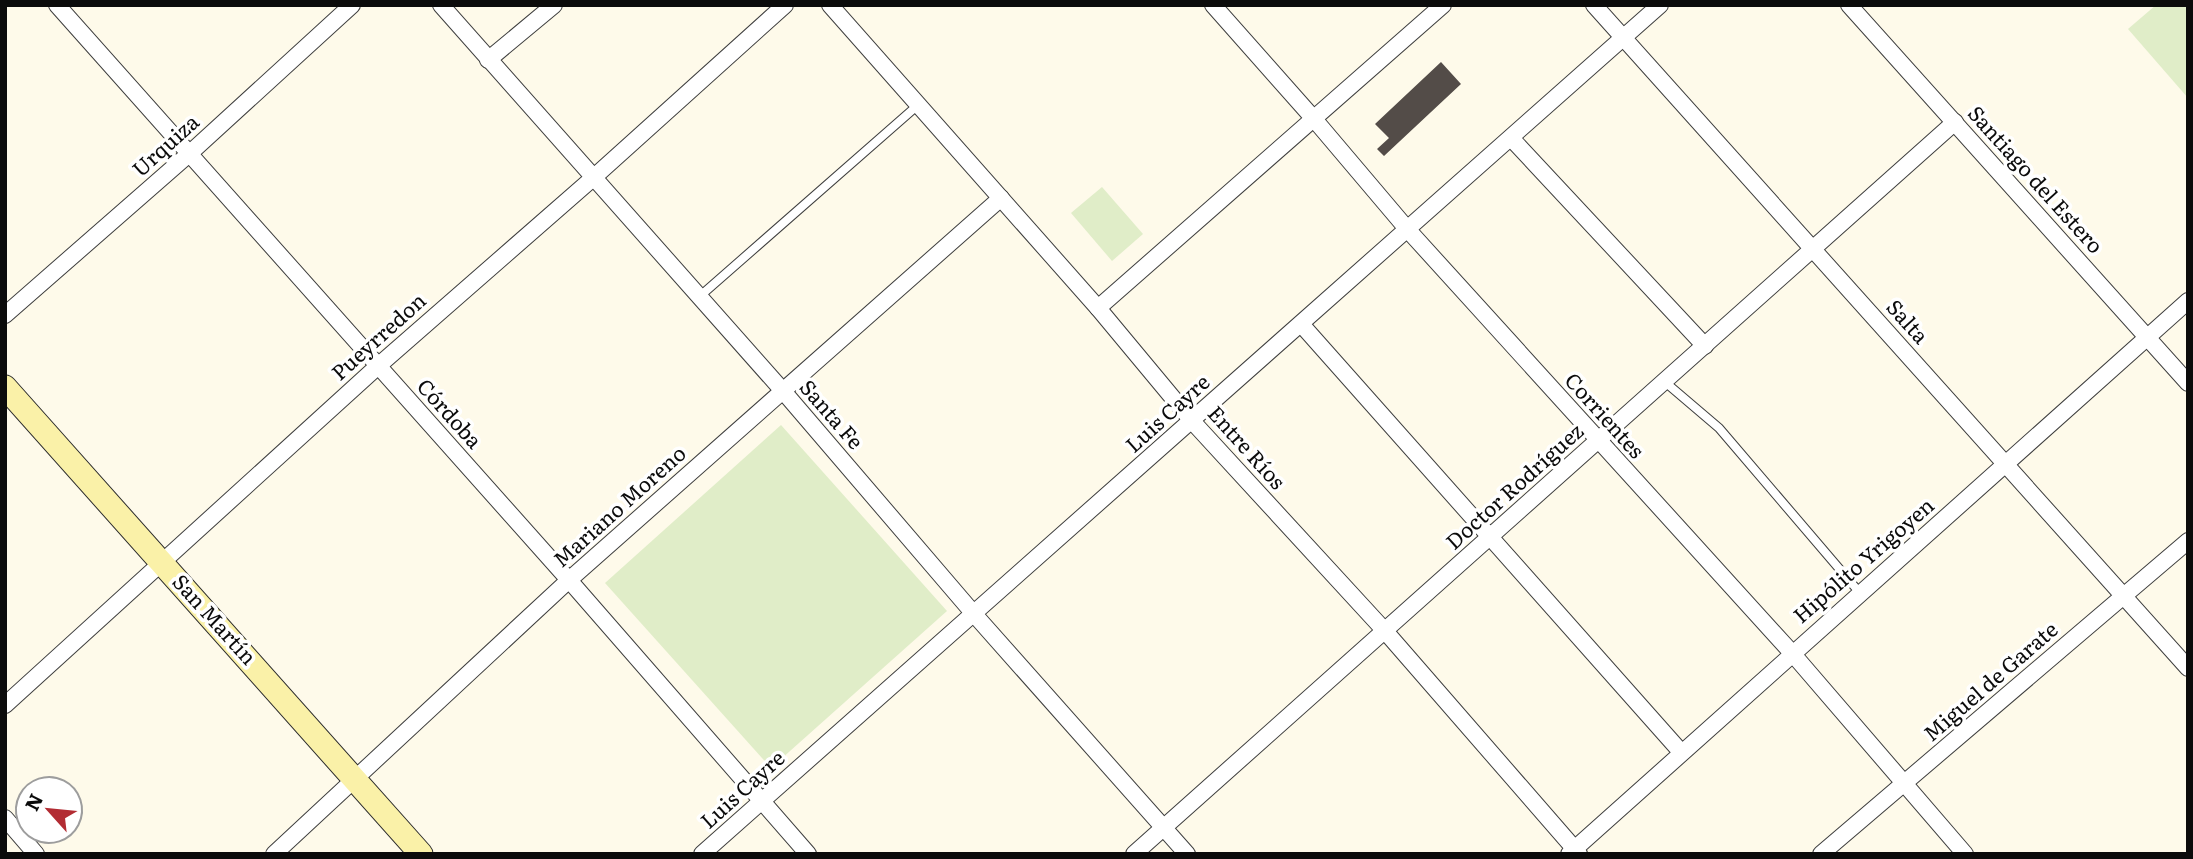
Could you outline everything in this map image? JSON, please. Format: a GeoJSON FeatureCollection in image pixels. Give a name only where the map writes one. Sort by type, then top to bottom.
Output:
{"type":"FeatureCollection","features":[{"type":"Feature","properties":{"kind":"street","name":"Córdoba"},"geometry":{"type":"LineString","coordinates":[[57,5],[569,580],[808,854]]}},
{"type":"Feature","properties":{"kind":"street","name":"Urquiza"},"geometry":{"type":"LineString","coordinates":[[5,315],[189,154],[352,5]]}},
{"type":"Feature","properties":{"kind":"street","name":"Santa Fe"},"geometry":{"type":"LineString","coordinates":[[441,5],[783,391],[1187,854]]}},
{"type":"Feature","properties":{"kind":"street"},"geometry":{"type":"LineString","coordinates":[[488,60],[554,5]]}},
{"type":"Feature","properties":{"kind":"street","name":"Pueyrredon"},"geometry":{"type":"LineString","coordinates":[[5,705],[377,366],[593,178],[785,5]]}},
{"type":"Feature","properties":{"kind":"street","name":"Entre Ríos"},"geometry":{"type":"LineString","coordinates":[[830,5],[1098,308],[1192,421],[1385,631],[1574,852]]}},
{"type":"Feature","properties":{"kind":"street"},"geometry":{"type":"LineString","coordinates":[[1098,308],[1443,5]]}},
{"type":"Feature","properties":{"kind":"street","name":"Salta"},"geometry":{"type":"LineString","coordinates":[[1594,5],[2188,668]]}},
{"type":"Feature","properties":{"kind":"street","name":"Luis Cayre"},"geometry":{"type":"LineString","coordinates":[[702,854],[1660,5]]}},
{"type":"Feature","properties":{"kind":"street","name":"Santiago del Estero"},"geometry":{"type":"LineString","coordinates":[[1849,5],[2188,383]]}},
{"type":"Feature","properties":{"kind":"street","name":"Corrientes"},"geometry":{"type":"LineString","coordinates":[[1221,8],[1408,230],[1792,653],[1965,854]]}},
{"type":"Feature","properties":{"kind":"street","name":"Doctor Rodríguez"},"geometry":{"type":"LineString","coordinates":[[1134,854],[1955,122]]}},
{"type":"Feature","properties":{"kind":"street"},"geometry":{"type":"LineString","coordinates":[[1511,138],[1705,346]]}},
{"type":"Feature","properties":{"kind":"street","name":"Mariano Moreno"},"geometry":{"type":"LineString","coordinates":[[274,854],[569,580],[1001,198]]}},
{"type":"Feature","properties":{"kind":"street","name":"Hipólito Yrigoyen"},"geometry":{"type":"LineString","coordinates":[[1574,852],[1681,752],[2188,301]]}},
{"type":"Feature","properties":{"kind":"street"},"geometry":{"type":"LineString","coordinates":[[1301,324],[1681,752]]}},
{"type":"Feature","properties":{"kind":"street","name":"San Martín"},"geometry":{"type":"LineString","coordinates":[[5,387],[421,854]]}},
{"type":"Feature","properties":{"kind":"street","name":"Miguel de Garate"},"geometry":{"type":"LineString","coordinates":[[1821,854],[2188,541]]}},
{"type":"Feature","properties":{"kind":"street"},"geometry":{"type":"LineString","coordinates":[[5,818],[36,854]]}},
{"type":"Feature","properties":{"kind":"lane"},"geometry":{"type":"LineString","coordinates":[[699,297],[918,105]]}},
{"type":"Feature","properties":{"kind":"lane"},"geometry":{"type":"LineString","coordinates":[[1665,382],[1719,428],[1860,593]]}},
{"type":"Feature","properties":{"kind":"green space"},"geometry":{"type":"Polygon","coordinates":[[[2156,5],[2188,5],[2188,98],[2128,29],[2156,5]]]}},
{"type":"Feature","properties":{"kind":"green space"},"geometry":{"type":"Polygon","coordinates":[[[1102,187],[1143,234],[1112,261],[1071,213],[1102,187]]]}},
{"type":"Feature","properties":{"kind":"green space"},"geometry":{"type":"Polygon","coordinates":[[[781,425],[947,611],[771,768],[605,583],[781,425]]]}},
{"type":"Feature","properties":{"kind":"building"},"geometry":{"type":"Polygon","coordinates":[[[1441,62],[1461,84],[1384,156],[1377,149],[1389,138],[1375,124],[1441,62]]]}}]}
